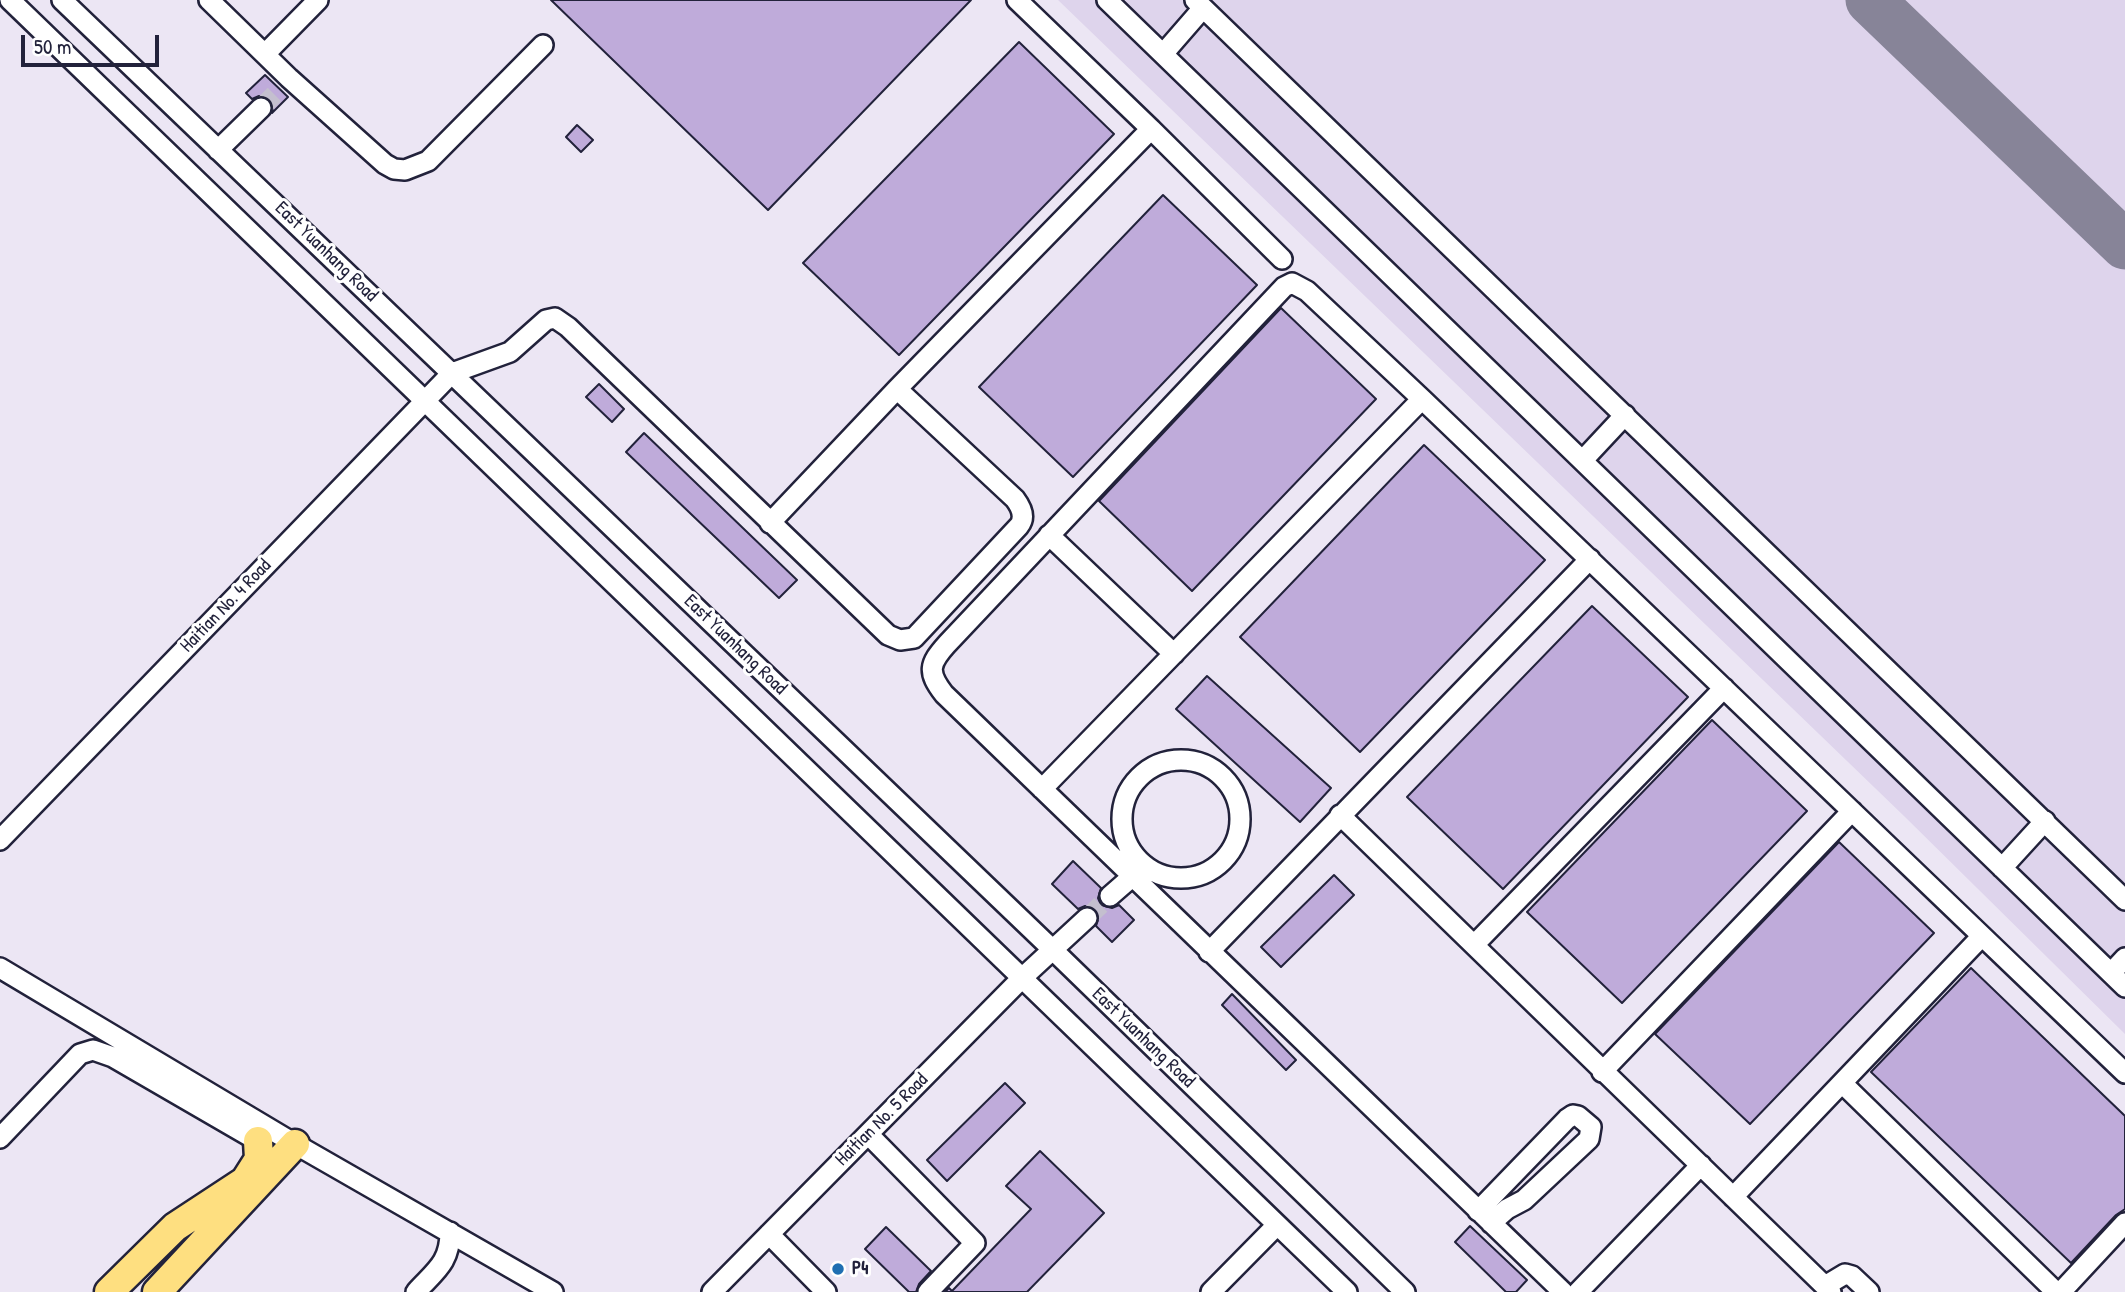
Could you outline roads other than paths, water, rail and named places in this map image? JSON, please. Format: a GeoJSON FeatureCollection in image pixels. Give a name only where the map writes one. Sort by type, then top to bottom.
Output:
{"type":"FeatureCollection","features":[{"type":"Feature","properties":{"kind":"highway"},"geometry":{"type":"LineString","coordinates":[[110,1292],[175,1227],[246,1181],[259,1159],[258,1141]]}},
{"type":"Feature","properties":{"kind":"highway"},"geometry":{"type":"LineString","coordinates":[[157,1292],[295,1144]]}},
{"type":"Feature","properties":{"kind":"street","name":"East Yuanhang Road"},"geometry":{"type":"LineString","coordinates":[[10,0],[1347,1292]]}},
{"type":"Feature","properties":{"kind":"street","name":"East Yuanhang Road"},"geometry":{"type":"LineString","coordinates":[[62,0],[1053,950],[1405,1292]]}},
{"type":"Feature","properties":{"kind":"street"},"geometry":{"type":"LineString","coordinates":[[209,0],[265,54],[284,83],[385,164],[405,170],[428,161],[440,151],[543,45]]}},
{"type":"Feature","properties":{"kind":"street"},"geometry":{"type":"LineString","coordinates":[[265,54],[318,0]]}},
{"type":"Feature","properties":{"kind":"street"},"geometry":{"type":"LineString","coordinates":[[1017,0],[1282,259]]}},
{"type":"Feature","properties":{"kind":"street"},"geometry":{"type":"LineString","coordinates":[[1107,0],[2125,987]]}},
{"type":"Feature","properties":{"kind":"street"},"geometry":{"type":"LineString","coordinates":[[1163,54],[1199,4],[2125,900]]}},
{"type":"Feature","properties":{"kind":"street"},"geometry":{"type":"LineString","coordinates":[[218,150],[261,108]]}},
{"type":"Feature","properties":{"kind":"street"},"geometry":{"type":"LineString","coordinates":[[770,523],[1151,130]]}},
{"type":"Feature","properties":{"kind":"street"},"geometry":{"type":"LineString","coordinates":[[1563,1292],[1209,952],[1138,872],[1042,789],[944,694],[933,680],[931,668],[947,643],[1284,287],[1292,283],[1307,291],[1422,399],[2125,1073]]}},
{"type":"Feature","properties":{"kind":"street"},"geometry":{"type":"LineString","coordinates":[[452,373],[510,352],[546,320],[555,318],[568,327],[887,635],[893,639],[906,640],[921,633],[1019,526],[1023,521],[1023,514],[1014,499],[897,389]]}},
{"type":"Feature","properties":{"kind":"street","name":"Haitian No. 4 Road"},"geometry":{"type":"LineString","coordinates":[[0,840],[452,373]]}},
{"type":"Feature","properties":{"kind":"street"},"geometry":{"type":"LineString","coordinates":[[1042,789],[1422,399]]}},
{"type":"Feature","properties":{"kind":"street"},"geometry":{"type":"LineString","coordinates":[[1583,460],[1625,415]]}},
{"type":"Feature","properties":{"kind":"street"},"geometry":{"type":"LineString","coordinates":[[1049,536],[1174,654]]}},
{"type":"Feature","properties":{"kind":"street"},"geometry":{"type":"LineString","coordinates":[[1209,952],[1590,559]]}},
{"type":"Feature","properties":{"kind":"street"},"geometry":{"type":"LineString","coordinates":[[1474,945],[1724,688]]}},
{"type":"Feature","properties":{"kind":"street"},"geometry":{"type":"LineString","coordinates":[[1110,896],[1138,872],[1187,877],[1209,871],[1226,856],[1237,836],[1240,814],[1234,793],[1222,776],[1205,764],[1185,759],[1164,762],[1141,774],[1126,795],[1121,821],[1138,872]]}},
{"type":"Feature","properties":{"kind":"street"},"geometry":{"type":"LineString","coordinates":[[1602,1072],[1852,811]]}},
{"type":"Feature","properties":{"kind":"street"},"geometry":{"type":"LineString","coordinates":[[1340,816],[1828,1289],[1845,1274],[1852,1276],[1869,1292]]}},
{"type":"Feature","properties":{"kind":"street"},"geometry":{"type":"LineString","coordinates":[[2002,868],[2045,821]]}},
{"type":"Feature","properties":{"kind":"street","name":"Haitian No. 5 Road"},"geometry":{"type":"LineString","coordinates":[[712,1292],[1022,978],[1087,918]]}},
{"type":"Feature","properties":{"kind":"street"},"geometry":{"type":"LineString","coordinates":[[1733,1197],[1982,936]]}},
{"type":"Feature","properties":{"kind":"street"},"geometry":{"type":"LineString","coordinates":[[2111,973],[2125,958]]}},
{"type":"Feature","properties":{"kind":"street"},"geometry":{"type":"LineString","coordinates":[[0,968],[295,1144],[553,1292]]}},
{"type":"Feature","properties":{"kind":"street"},"geometry":{"type":"LineString","coordinates":[[0,1138],[80,1054],[93,1050],[113,1056],[258,1141]]}},
{"type":"Feature","properties":{"kind":"street"},"geometry":{"type":"LineString","coordinates":[[1842,1083],[2056,1292]]}},
{"type":"Feature","properties":{"kind":"street"},"geometry":{"type":"LineString","coordinates":[[1573,1115],[1591,1127],[1589,1139],[1524,1200],[1485,1217],[1567,1119],[1573,1115]]}},
{"type":"Feature","properties":{"kind":"street"},"geometry":{"type":"LineString","coordinates":[[868,1134],[975,1242],[928,1292]]}},
{"type":"Feature","properties":{"kind":"street"},"geometry":{"type":"LineString","coordinates":[[1578,1292],[1700,1165]]}},
{"type":"Feature","properties":{"kind":"street"},"geometry":{"type":"LineString","coordinates":[[2062,1292],[2125,1223]]}},
{"type":"Feature","properties":{"kind":"street"},"geometry":{"type":"LineString","coordinates":[[1215,1290],[1277,1225]]}},
{"type":"Feature","properties":{"kind":"street"},"geometry":{"type":"LineString","coordinates":[[416,1292],[447,1258],[450,1232]]}},
{"type":"Feature","properties":{"kind":"street"},"geometry":{"type":"LineString","coordinates":[[769,1234],[826,1292]]}},
{"type":"Feature","properties":{"kind":"tunnel"},"geometry":{"type":"LineString","coordinates":[[261,108],[280,89]]}},
{"type":"Feature","properties":{"kind":"tunnel"},"geometry":{"type":"LineString","coordinates":[[1087,918],[1110,896]]}},
{"type":"Feature","properties":{"kind":"place","name":"P4"},"geometry":{"type":"Point","coordinates":[838,1269]}}]}
